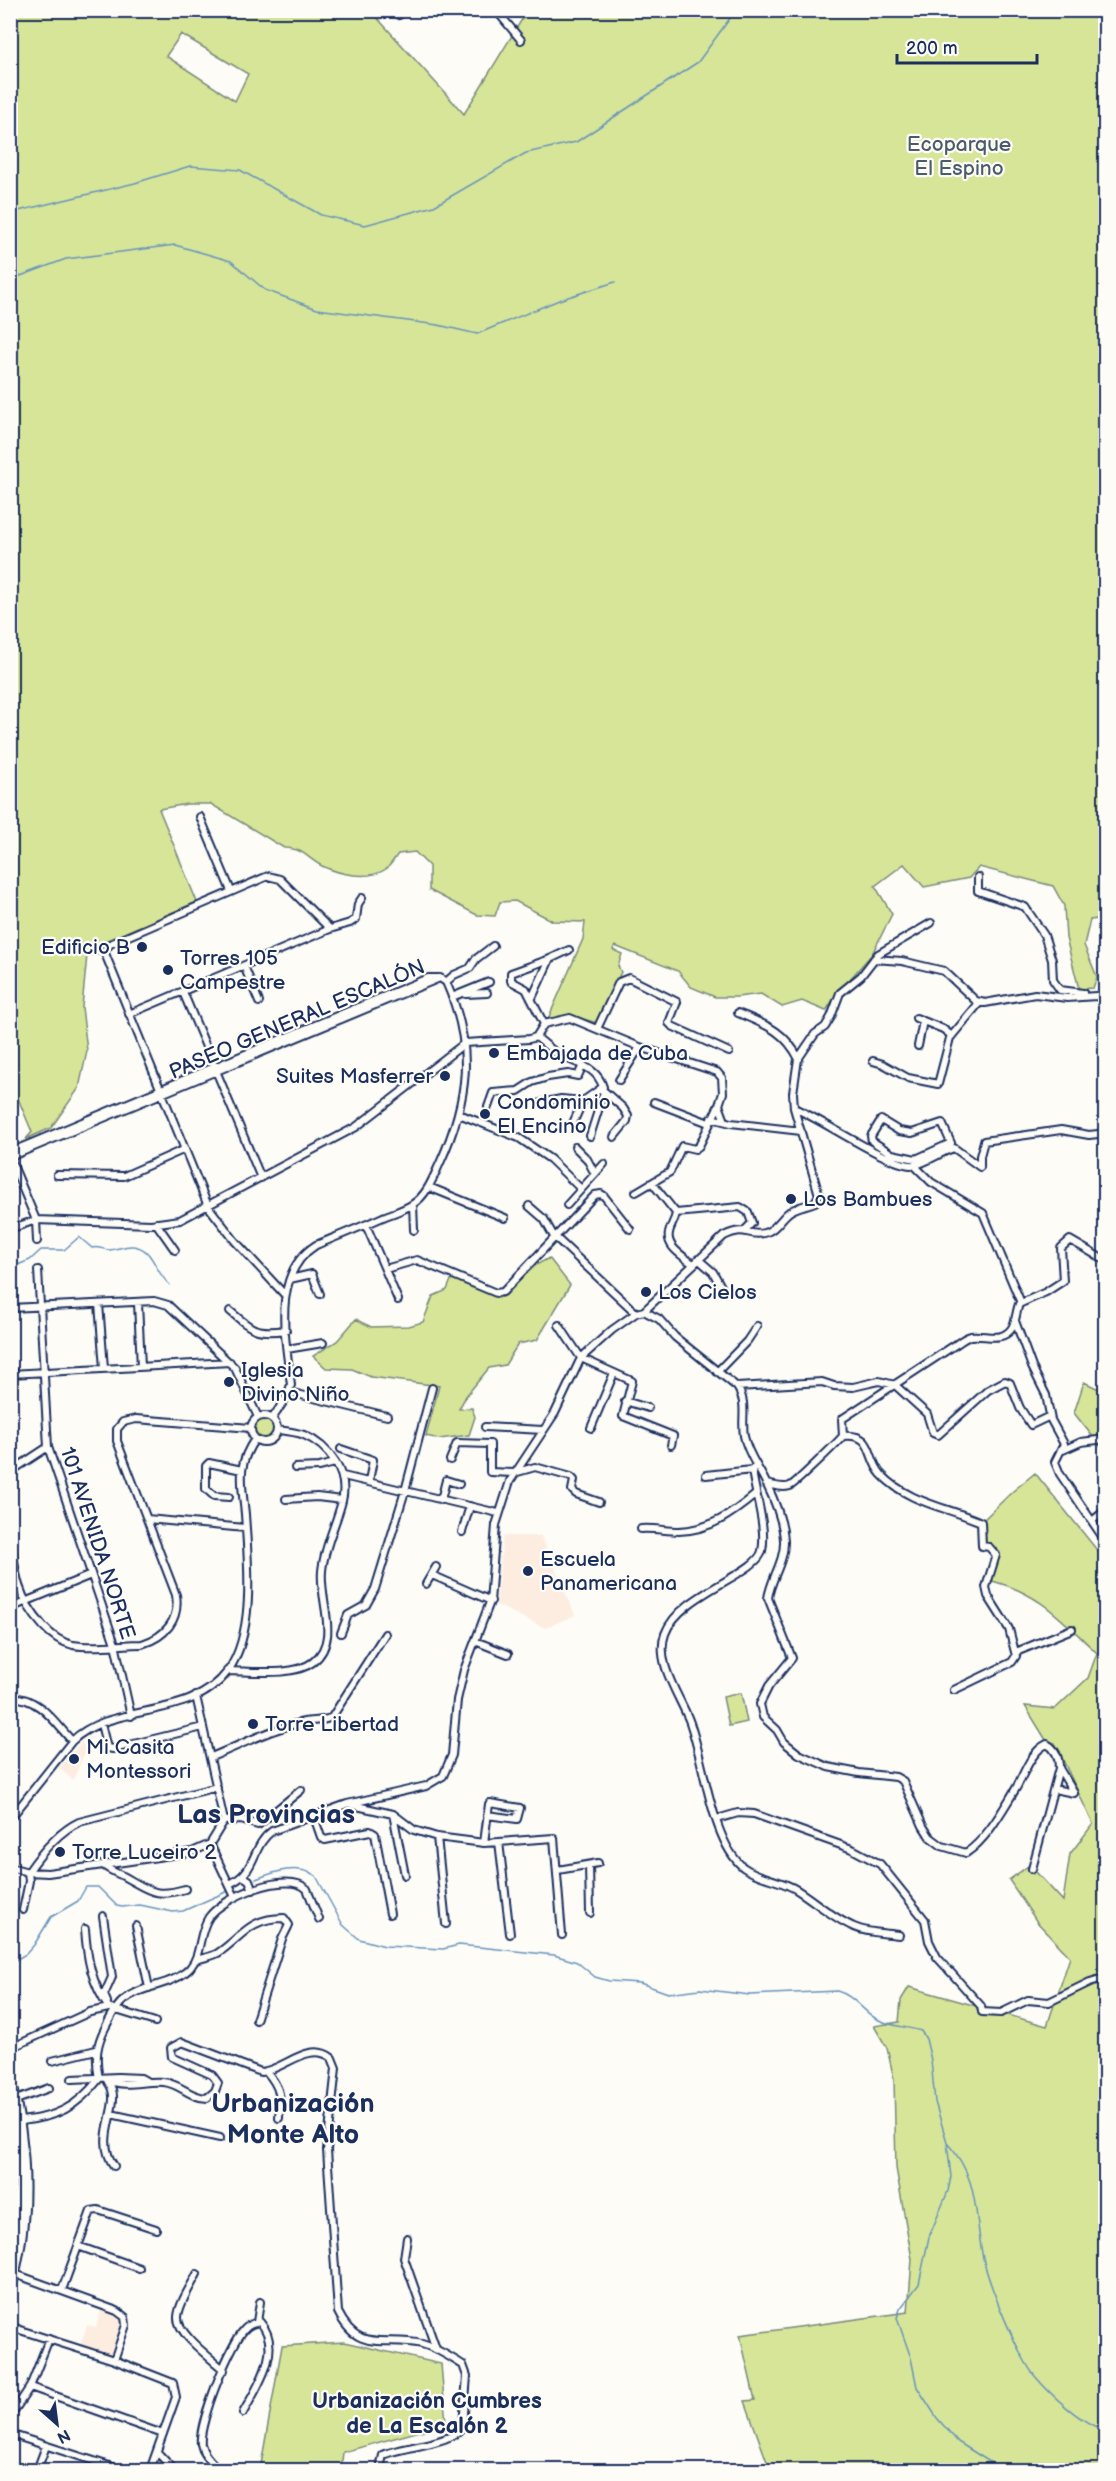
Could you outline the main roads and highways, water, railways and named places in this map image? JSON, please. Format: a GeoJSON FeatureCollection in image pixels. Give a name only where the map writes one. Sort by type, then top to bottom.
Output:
{"type":"FeatureCollection","features":[{"type":"Feature","properties":{"kind":"main road"},"geometry":{"type":"LineString","coordinates":[[10,2075],[19,2150],[20,2182],[18,2226],[10,2291]]}},
{"type":"Feature","properties":{"kind":"waterway"},"geometry":{"type":"LineString","coordinates":[[10,213],[135,183],[190,166],[240,170],[321,215],[365,225],[434,206],[526,153],[576,142],[698,62],[736,10]]}},
{"type":"Feature","properties":{"kind":"waterway"},"geometry":{"type":"LineString","coordinates":[[10,280],[66,259],[175,245],[231,261],[265,290],[317,309],[438,325],[477,334],[559,300],[615,282]]}},
{"type":"Feature","properties":{"kind":"waterway"},"geometry":{"type":"LineString","coordinates":[[10,1268],[30,1260],[41,1250],[64,1250],[79,1237],[92,1248],[110,1250],[130,1246],[140,1248],[150,1256],[160,1274],[170,1285]]}},
{"type":"Feature","properties":{"kind":"waterway"},"geometry":{"type":"LineString","coordinates":[[256,1879],[286,1870],[309,1872],[316,1876],[343,1925],[359,1939],[385,1946],[443,1949],[459,1945],[554,1955],[577,1962],[595,1977],[609,1981],[640,1983],[668,1993],[700,1989],[750,1995],[837,1991],[853,1999],[870,2015],[881,2021],[921,2031],[926,2039],[931,2060],[935,2102],[947,2142],[951,2177],[948,2191],[929,2237],[919,2284],[900,2309],[897,2318],[911,2358],[917,2387],[937,2418],[958,2442],[1001,2469],[1008,2470]]}},
{"type":"Feature","properties":{"kind":"waterway"},"geometry":{"type":"LineString","coordinates":[[10,1963],[26,1954],[51,1917],[78,1901],[86,1887],[98,1887],[117,1906],[140,1905],[173,1912],[183,1911],[228,1891]]}},
{"type":"Feature","properties":{"kind":"waterway"},"geometry":{"type":"LineString","coordinates":[[947,2143],[958,2156],[971,2183],[986,2270],[1004,2318],[1027,2365],[1057,2399],[1087,2422],[1106,2430]]}},
{"type":"Feature","properties":{"kind":"place","name":"Edificio B"},"geometry":{"type":"Point","coordinates":[142,947]}},
{"type":"Feature","properties":{"kind":"place","name":"Torres 105 Campestre"},"geometry":{"type":"Point","coordinates":[168,970]}},
{"type":"Feature","properties":{"kind":"place","name":"Embajada de Cuba"},"geometry":{"type":"Point","coordinates":[494,1053]}},
{"type":"Feature","properties":{"kind":"place","name":"Suites Masferrer"},"geometry":{"type":"Point","coordinates":[445,1076]}},
{"type":"Feature","properties":{"kind":"place","name":"Condominio El Encino"},"geometry":{"type":"Point","coordinates":[485,1114]}},
{"type":"Feature","properties":{"kind":"place","name":"Los Bambues"},"geometry":{"type":"Point","coordinates":[791,1199]}},
{"type":"Feature","properties":{"kind":"place","name":"Los Cielos"},"geometry":{"type":"Point","coordinates":[646,1292]}},
{"type":"Feature","properties":{"kind":"place","name":"Iglesia Divino Niño"},"geometry":{"type":"Point","coordinates":[229,1382]}},
{"type":"Feature","properties":{"kind":"place","name":"Escuela Panamericana"},"geometry":{"type":"Point","coordinates":[528,1571]}},
{"type":"Feature","properties":{"kind":"place","name":"Torre Libertad"},"geometry":{"type":"Point","coordinates":[253,1724]}},
{"type":"Feature","properties":{"kind":"place","name":"Mi Casita Montessori"},"geometry":{"type":"Point","coordinates":[74,1759]}},
{"type":"Feature","properties":{"kind":"place","name":"Torre Luceiro 2"},"geometry":{"type":"Point","coordinates":[60,1852]}},
{"type":"Feature","properties":{"kind":"district","name":"Las Provincias"},"geometry":{"type":"Point","coordinates":[266,1814]}},
{"type":"Feature","properties":{"kind":"district","name":"Urbanización Monte Alto"},"geometry":{"type":"Point","coordinates":[293,2118]}},
{"type":"Feature","properties":{"kind":"district","name":"Urbanización Cumbres de La Escalón 2"},"geometry":{"type":"Point","coordinates":[427,2412]}},
{"type":"Feature","properties":{"kind":"park label","name":"Ecoparque El Espino"},"geometry":{"type":"Point","coordinates":[959,156]}}]}
